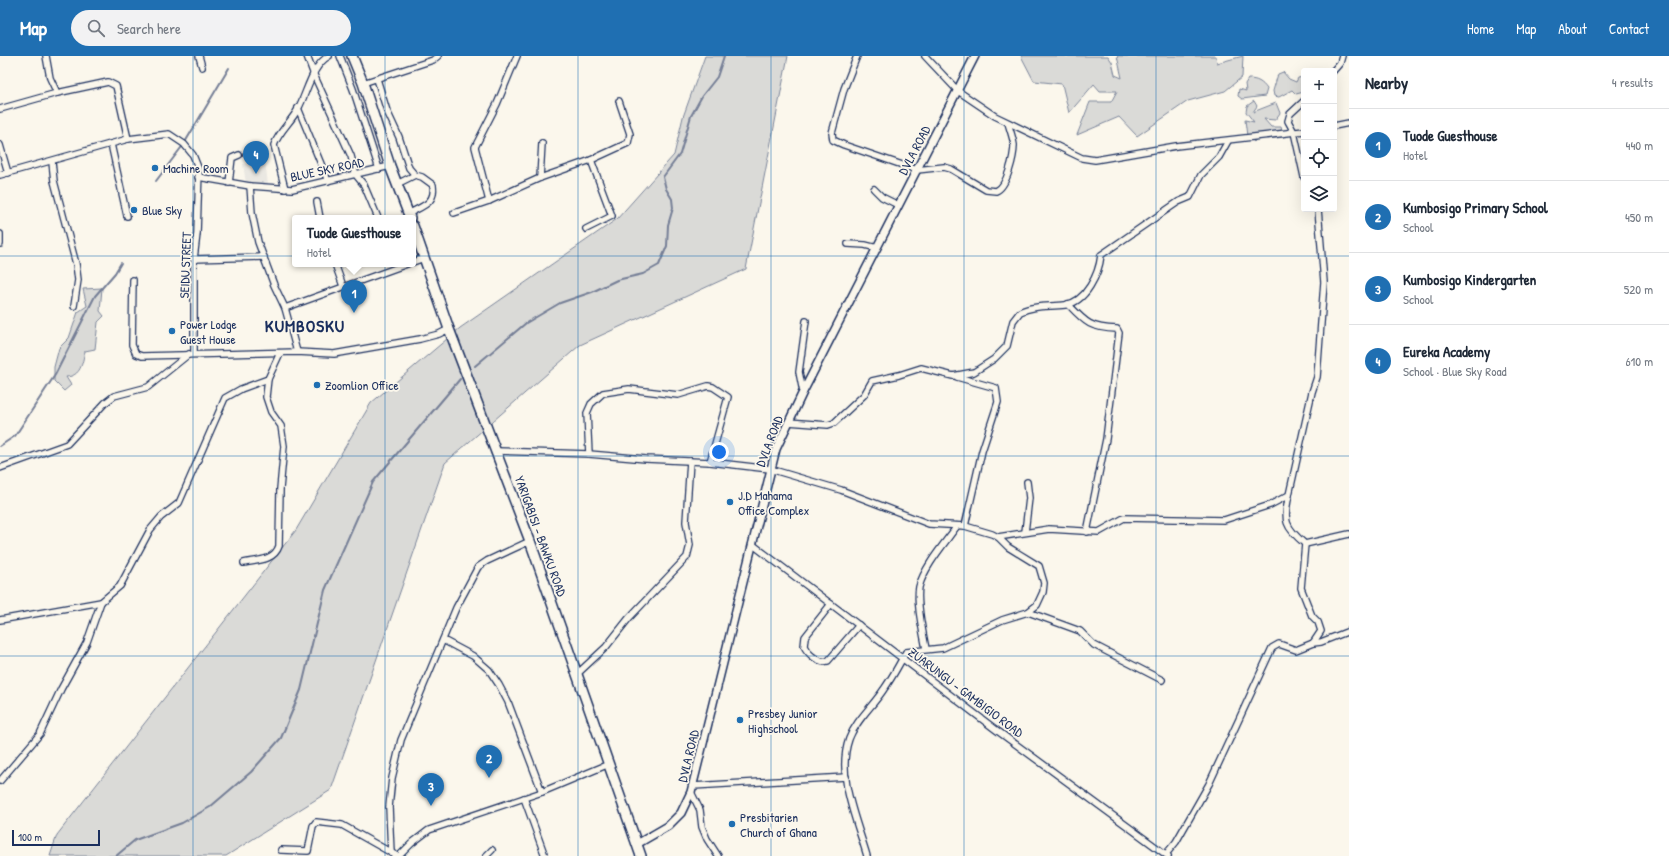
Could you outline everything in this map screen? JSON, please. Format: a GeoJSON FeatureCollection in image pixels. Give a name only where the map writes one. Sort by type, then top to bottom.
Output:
{"type":"FeatureCollection","features":[{"type":"Feature","properties":{"kind":"highway"},"geometry":{"type":"LineString","coordinates":[[352,56],[363,83],[390,166],[409,215]]}},
{"type":"Feature","properties":{"kind":"highway","name":"YARIGABISI - BAWKU ROAD"},"geometry":{"type":"LineString","coordinates":[[416,235],[449,329],[497,451],[530,541],[641,856]]}},
{"type":"Feature","properties":{"kind":"street"},"geometry":{"type":"LineString","coordinates":[[46,56],[50,78],[57,93]]}},
{"type":"Feature","properties":{"kind":"street"},"geometry":{"type":"LineString","coordinates":[[199,56],[202,67]]}},
{"type":"Feature","properties":{"kind":"street"},"geometry":{"type":"LineString","coordinates":[[307,56],[314,75],[346,143],[356,175],[364,185],[377,215]]}},
{"type":"Feature","properties":{"kind":"street"},"geometry":{"type":"LineString","coordinates":[[285,189],[274,145],[282,128],[298,108],[321,62],[329,56]]}},
{"type":"Feature","properties":{"kind":"street"},"geometry":{"type":"LineString","coordinates":[[340,56],[353,89],[379,169]]}},
{"type":"Feature","properties":{"kind":"street"},"geometry":{"type":"LineString","coordinates":[[363,83],[433,60],[438,56]]}},
{"type":"Feature","properties":{"kind":"street"},"geometry":{"type":"LineString","coordinates":[[489,201],[475,147],[497,104],[517,56]]}},
{"type":"Feature","properties":{"kind":"street"},"geometry":{"type":"LineString","coordinates":[[857,56],[844,89],[832,133],[833,140],[917,170],[940,168],[951,169],[990,191],[1001,189],[1004,186],[1013,154],[1014,144],[1008,123]]}},
{"type":"Feature","properties":{"kind":"street"},"geometry":{"type":"LineString","coordinates":[[926,56],[958,91],[1008,123],[1088,160],[1301,131]]}},
{"type":"Feature","properties":{"kind":"street","name":"DVLA ROAD"},"geometry":{"type":"LineString","coordinates":[[637,844],[668,826],[681,813],[692,789],[776,449],[803,392],[975,56]]}},
{"type":"Feature","properties":{"kind":"street"},"geometry":{"type":"LineString","coordinates":[[1336,68],[1340,63],[1342,56]]}},
{"type":"Feature","properties":{"kind":"street"},"geometry":{"type":"LineString","coordinates":[[377,79],[387,111],[399,137],[409,168],[415,175],[428,180],[433,185],[435,194],[431,201],[410,215]]}},
{"type":"Feature","properties":{"kind":"street"},"geometry":{"type":"LineString","coordinates":[[0,109],[57,93],[108,82],[116,86],[128,139],[52,162],[0,175]]}},
{"type":"Feature","properties":{"kind":"street"},"geometry":{"type":"LineString","coordinates":[[454,213],[489,201],[540,178],[591,160],[628,144],[630,139],[619,101]]}},
{"type":"Feature","properties":{"kind":"street"},"geometry":{"type":"LineString","coordinates":[[1301,104],[1288,118],[1288,121],[1294,132],[1304,176]]}},
{"type":"Feature","properties":{"kind":"street"},"geometry":{"type":"LineString","coordinates":[[298,108],[328,181]]}},
{"type":"Feature","properties":{"kind":"street"},"geometry":{"type":"LineString","coordinates":[[1337,126],[1349,124]]}},
{"type":"Feature","properties":{"kind":"street","name":"SEIDU STREET"},"geometry":{"type":"LineString","coordinates":[[128,139],[164,134],[175,136],[193,155],[199,170],[197,234],[194,259],[192,354]]}},
{"type":"Feature","properties":{"kind":"street"},"geometry":{"type":"LineString","coordinates":[[953,376],[974,372],[994,359],[1007,346],[1013,321],[1020,312],[1039,307],[1068,304],[1079,298],[1088,289],[1100,264],[1101,255],[1178,202],[1190,197],[1201,175],[1220,157],[1228,141]]}},
{"type":"Feature","properties":{"kind":"street"},"geometry":{"type":"LineString","coordinates":[[540,178],[542,143]]}},
{"type":"Feature","properties":{"kind":"street"},"geometry":{"type":"LineString","coordinates":[[111,144],[127,216]]}},
{"type":"Feature","properties":{"kind":"street"},"geometry":{"type":"LineString","coordinates":[[0,145],[8,173]]}},
{"type":"Feature","properties":{"kind":"street"},"geometry":{"type":"LineString","coordinates":[[229,182],[232,158],[239,155]]}},
{"type":"Feature","properties":{"kind":"street"},"geometry":{"type":"LineString","coordinates":[[586,229],[612,216],[591,160]]}},
{"type":"Feature","properties":{"kind":"street"},"geometry":{"type":"LineString","coordinates":[[52,162],[54,181],[76,264],[78,280],[74,306]]}},
{"type":"Feature","properties":{"kind":"street","name":"BLUE SKY ROAD"},"geometry":{"type":"LineString","coordinates":[[198,177],[250,186],[285,189],[300,188],[390,166]]}},
{"type":"Feature","properties":{"kind":"street"},"geometry":{"type":"LineString","coordinates":[[397,184],[415,175]]}},
{"type":"Feature","properties":{"kind":"street"},"geometry":{"type":"LineString","coordinates":[[250,186],[252,213],[258,242],[285,308],[296,352]]}},
{"type":"Feature","properties":{"kind":"street"},"geometry":{"type":"LineString","coordinates":[[874,189],[882,197],[898,205]]}},
{"type":"Feature","properties":{"kind":"street"},"geometry":{"type":"LineString","coordinates":[[316,202],[319,215]]}},
{"type":"Feature","properties":{"kind":"street"},"geometry":{"type":"LineString","coordinates":[[1305,544],[1292,533],[1284,516],[1312,392],[1317,377],[1324,282],[1318,212]]}},
{"type":"Feature","properties":{"kind":"street"},"geometry":{"type":"LineString","coordinates":[[0,234],[0,244]]}},
{"type":"Feature","properties":{"kind":"street"},"geometry":{"type":"LineString","coordinates":[[848,244],[865,244],[877,248]]}},
{"type":"Feature","properties":{"kind":"street"},"geometry":{"type":"LineString","coordinates":[[194,259],[264,257]]}},
{"type":"Feature","properties":{"kind":"street"},"geometry":{"type":"LineString","coordinates":[[416,261],[424,258]]}},
{"type":"Feature","properties":{"kind":"street"},"geometry":{"type":"LineString","coordinates":[[336,267],[343,286]]}},
{"type":"Feature","properties":{"kind":"street"},"geometry":{"type":"LineString","coordinates":[[285,308],[395,267]]}},
{"type":"Feature","properties":{"kind":"street"},"geometry":{"type":"LineString","coordinates":[[133,280],[132,345],[136,354],[142,356],[296,352],[334,354],[368,350],[420,339],[439,334],[449,329]]}},
{"type":"Feature","properties":{"kind":"street"},"geometry":{"type":"LineString","coordinates":[[1068,304],[1085,322],[1096,328],[1117,329],[1119,333],[1106,439],[1087,532]]}},
{"type":"Feature","properties":{"kind":"street"},"geometry":{"type":"LineString","coordinates":[[803,392],[799,372],[806,321]]}},
{"type":"Feature","properties":{"kind":"street"},"geometry":{"type":"LineString","coordinates":[[244,562],[268,558],[275,553],[278,546],[280,490],[284,446],[281,426],[271,412],[266,397],[268,379],[280,353]]}},
{"type":"Feature","properties":{"kind":"street"},"geometry":{"type":"LineString","coordinates":[[0,468],[67,444],[105,403],[114,396],[148,387],[192,354]]}},
{"type":"Feature","properties":{"kind":"street"},"geometry":{"type":"LineString","coordinates":[[788,422],[828,425],[834,423],[864,395],[872,381],[899,375],[914,369],[921,368],[993,386],[998,391],[998,402],[982,450],[964,526]]}},
{"type":"Feature","properties":{"kind":"street"},"geometry":{"type":"LineString","coordinates":[[0,620],[101,602],[120,586],[154,526],[164,514],[179,503],[225,398],[241,389],[268,379]]}},
{"type":"Feature","properties":{"kind":"street"},"geometry":{"type":"LineString","coordinates":[[589,454],[587,413],[591,404],[603,393],[628,390],[672,395],[708,386],[713,387],[728,397],[710,462]]}},
{"type":"Feature","properties":{"kind":"street"},"geometry":{"type":"LineString","coordinates":[[497,451],[589,454],[646,460],[710,462],[770,469],[841,490],[929,524],[964,526],[998,536],[1050,529],[1100,532],[1124,518],[1224,520],[1270,505],[1289,496]]}},
{"type":"Feature","properties":{"kind":"street"},"geometry":{"type":"LineString","coordinates":[[576,675],[606,647],[628,618],[687,556],[690,545],[686,522],[690,461]]}},
{"type":"Feature","properties":{"kind":"street"},"geometry":{"type":"LineString","coordinates":[[1025,532],[1029,498],[1027,482]]}},
{"type":"Feature","properties":{"kind":"street"},"geometry":{"type":"LineString","coordinates":[[926,650],[919,603],[919,586],[926,571],[957,526]]}},
{"type":"Feature","properties":{"kind":"street"},"geometry":{"type":"LineString","coordinates":[[1305,544],[1349,534]]}},
{"type":"Feature","properties":{"kind":"street"},"geometry":{"type":"LineString","coordinates":[[867,856],[850,798],[846,778],[845,752],[849,739],[858,721],[884,690],[903,658],[909,651],[946,647],[1002,620],[1028,612],[1037,605],[1043,592],[1043,572],[1039,566],[1008,547],[998,536]]}},
{"type":"Feature","properties":{"kind":"street"},"geometry":{"type":"LineString","coordinates":[[391,853],[389,807],[392,778],[401,740],[466,587],[478,568],[487,561],[530,541]]}},
{"type":"Feature","properties":{"kind":"street","name":"ZUARUNGU - GAMBIGIO ROAD"},"geometry":{"type":"LineString","coordinates":[[752,544],[995,729],[1167,855]]}},
{"type":"Feature","properties":{"kind":"street"},"geometry":{"type":"LineString","coordinates":[[1305,544],[1301,588],[1312,616],[1321,628],[1321,631],[1313,643]]}},
{"type":"Feature","properties":{"kind":"street"},"geometry":{"type":"LineString","coordinates":[[0,781],[40,734],[61,689],[87,642],[101,602]]}},
{"type":"Feature","properties":{"kind":"street"},"geometry":{"type":"LineString","coordinates":[[830,604],[805,637],[804,646],[820,661],[828,662],[859,625]]}},
{"type":"Feature","properties":{"kind":"street"},"geometry":{"type":"LineString","coordinates":[[1028,612],[1080,631],[1094,645],[1162,680]]}},
{"type":"Feature","properties":{"kind":"street"},"geometry":{"type":"LineString","coordinates":[[1167,855],[1209,784],[1272,648],[1279,644],[1296,650],[1349,631]]}},
{"type":"Feature","properties":{"kind":"street"},"geometry":{"type":"LineString","coordinates":[[443,640],[474,656],[489,670],[499,685],[508,702],[542,792]]}},
{"type":"Feature","properties":{"kind":"street"},"geometry":{"type":"LineString","coordinates":[[281,850],[308,851],[313,826],[316,822],[342,825],[398,856],[429,830],[542,792],[609,764]]}},
{"type":"Feature","properties":{"kind":"street"},"geometry":{"type":"LineString","coordinates":[[718,856],[707,839],[702,827],[700,810],[692,789],[846,778]]}},
{"type":"Feature","properties":{"kind":"street"},"geometry":{"type":"LineString","coordinates":[[524,798],[545,856]]}},
{"type":"Feature","properties":{"kind":"street"},"geometry":{"type":"LineString","coordinates":[[486,856],[492,850]]}},
{"type":"Feature","properties":{"kind":"shaded area"},"geometry":{"type":"Polygon","coordinates":[[[705,56],[788,56],[746,269],[580,345],[445,463],[331,790],[226,856],[50,856],[57,835],[296,530],[371,403],[460,328],[617,219],[674,155],[683,117],[705,56]]]}},
{"type":"Feature","properties":{"kind":"shaded area"},"geometry":{"type":"Polygon","coordinates":[[[1021,56],[1108,56],[1112,62],[1115,75],[1122,78],[1117,56],[1216,56],[1217,63],[1243,56],[1242,77],[1225,91],[1188,101],[1137,136],[1119,117],[1077,135],[1090,102],[1111,102],[1117,91],[1100,91],[1094,84],[1069,113],[1062,84],[1034,81],[1021,56]]]}},
{"type":"Feature","properties":{"kind":"shaded area"},"geometry":{"type":"Polygon","coordinates":[[[1283,72],[1289,79],[1296,82],[1298,78],[1301,77],[1301,93],[1296,94],[1292,90],[1279,97],[1274,96],[1273,91],[1278,74],[1283,72]]]}},
{"type":"Feature","properties":{"kind":"shaded area"},"geometry":{"type":"Polygon","coordinates":[[[1248,79],[1257,80],[1263,84],[1267,89],[1265,96],[1242,99],[1238,96],[1239,89],[1246,91],[1245,84],[1248,79]]]}},
{"type":"Feature","properties":{"kind":"shaded area"},"geometry":{"type":"Polygon","coordinates":[[[1254,101],[1257,106],[1253,112],[1276,103],[1280,113],[1275,120],[1264,119],[1271,127],[1281,127],[1284,137],[1268,139],[1260,135],[1254,142],[1247,136],[1245,120],[1254,122],[1246,112],[1247,106],[1254,101]]]}},
{"type":"Feature","properties":{"kind":"shaded area"},"geometry":{"type":"Polygon","coordinates":[[[265,160],[268,185],[246,184],[243,164],[265,160]]]}},
{"type":"Feature","properties":{"kind":"shaded area"},"geometry":{"type":"Polygon","coordinates":[[[102,288],[100,311],[104,316],[98,322],[95,349],[85,351],[82,365],[78,372],[66,377],[71,385],[64,391],[54,381],[54,367],[59,348],[69,338],[78,312],[87,306],[83,289],[102,288]]]}},
{"type":"Feature","properties":{"kind":"waterway"},"geometry":{"type":"LineString","coordinates":[[475,366],[526,323],[560,303],[592,292],[617,280],[643,274],[659,265],[667,246],[668,225],[673,208],[672,199],[666,189],[663,177],[680,154],[691,116],[702,96],[717,77],[724,56]]}},
{"type":"Feature","properties":{"kind":"waterway"},"geometry":{"type":"LineString","coordinates":[[156,181],[184,144],[229,68]]}},
{"type":"Feature","properties":{"kind":"waterway"},"geometry":{"type":"LineString","coordinates":[[0,446],[15,436],[55,375],[95,296],[115,273],[121,263]]}},
{"type":"Feature","properties":{"kind":"waterway"},"geometry":{"type":"LineString","coordinates":[[116,856],[135,840],[182,823],[210,807],[251,772],[281,738],[301,690],[325,590],[373,482],[460,379]]}},
{"type":"Feature","properties":{"kind":"place","name":"Machine Room"},"geometry":{"type":"Point","coordinates":[155,168]}},
{"type":"Feature","properties":{"kind":"place","name":"Eureka Academy"},"geometry":{"type":"Point","coordinates":[256,174]}},
{"type":"Feature","properties":{"kind":"place","name":"Blue Sky"},"geometry":{"type":"Point","coordinates":[134,210]}},
{"type":"Feature","properties":{"kind":"place","name":"Tuode Guesthouse"},"geometry":{"type":"Point","coordinates":[354,313]}},
{"type":"Feature","properties":{"kind":"place","name":"Power Lodge Guest House"},"geometry":{"type":"Point","coordinates":[172,331]}},
{"type":"Feature","properties":{"kind":"place","name":"Zoomlion Office"},"geometry":{"type":"Point","coordinates":[317,385]}},
{"type":"Feature","properties":{"kind":"place","name":"J.D Mahama Office Complex"},"geometry":{"type":"Point","coordinates":[730,502]}},
{"type":"Feature","properties":{"kind":"place","name":"Presbey Junior Highschool"},"geometry":{"type":"Point","coordinates":[740,720]}},
{"type":"Feature","properties":{"kind":"place","name":"Kumbosigo Primary School"},"geometry":{"type":"Point","coordinates":[489,778]}},
{"type":"Feature","properties":{"kind":"place","name":"Kumbosigo Kindergarten"},"geometry":{"type":"Point","coordinates":[431,806]}},
{"type":"Feature","properties":{"kind":"place","name":"Presbitarien Church of Ghana"},"geometry":{"type":"Point","coordinates":[732,824]}},
{"type":"Feature","properties":{"kind":"district","name":"KUMBOSKU"},"geometry":{"type":"Point","coordinates":[305,326]}}]}
